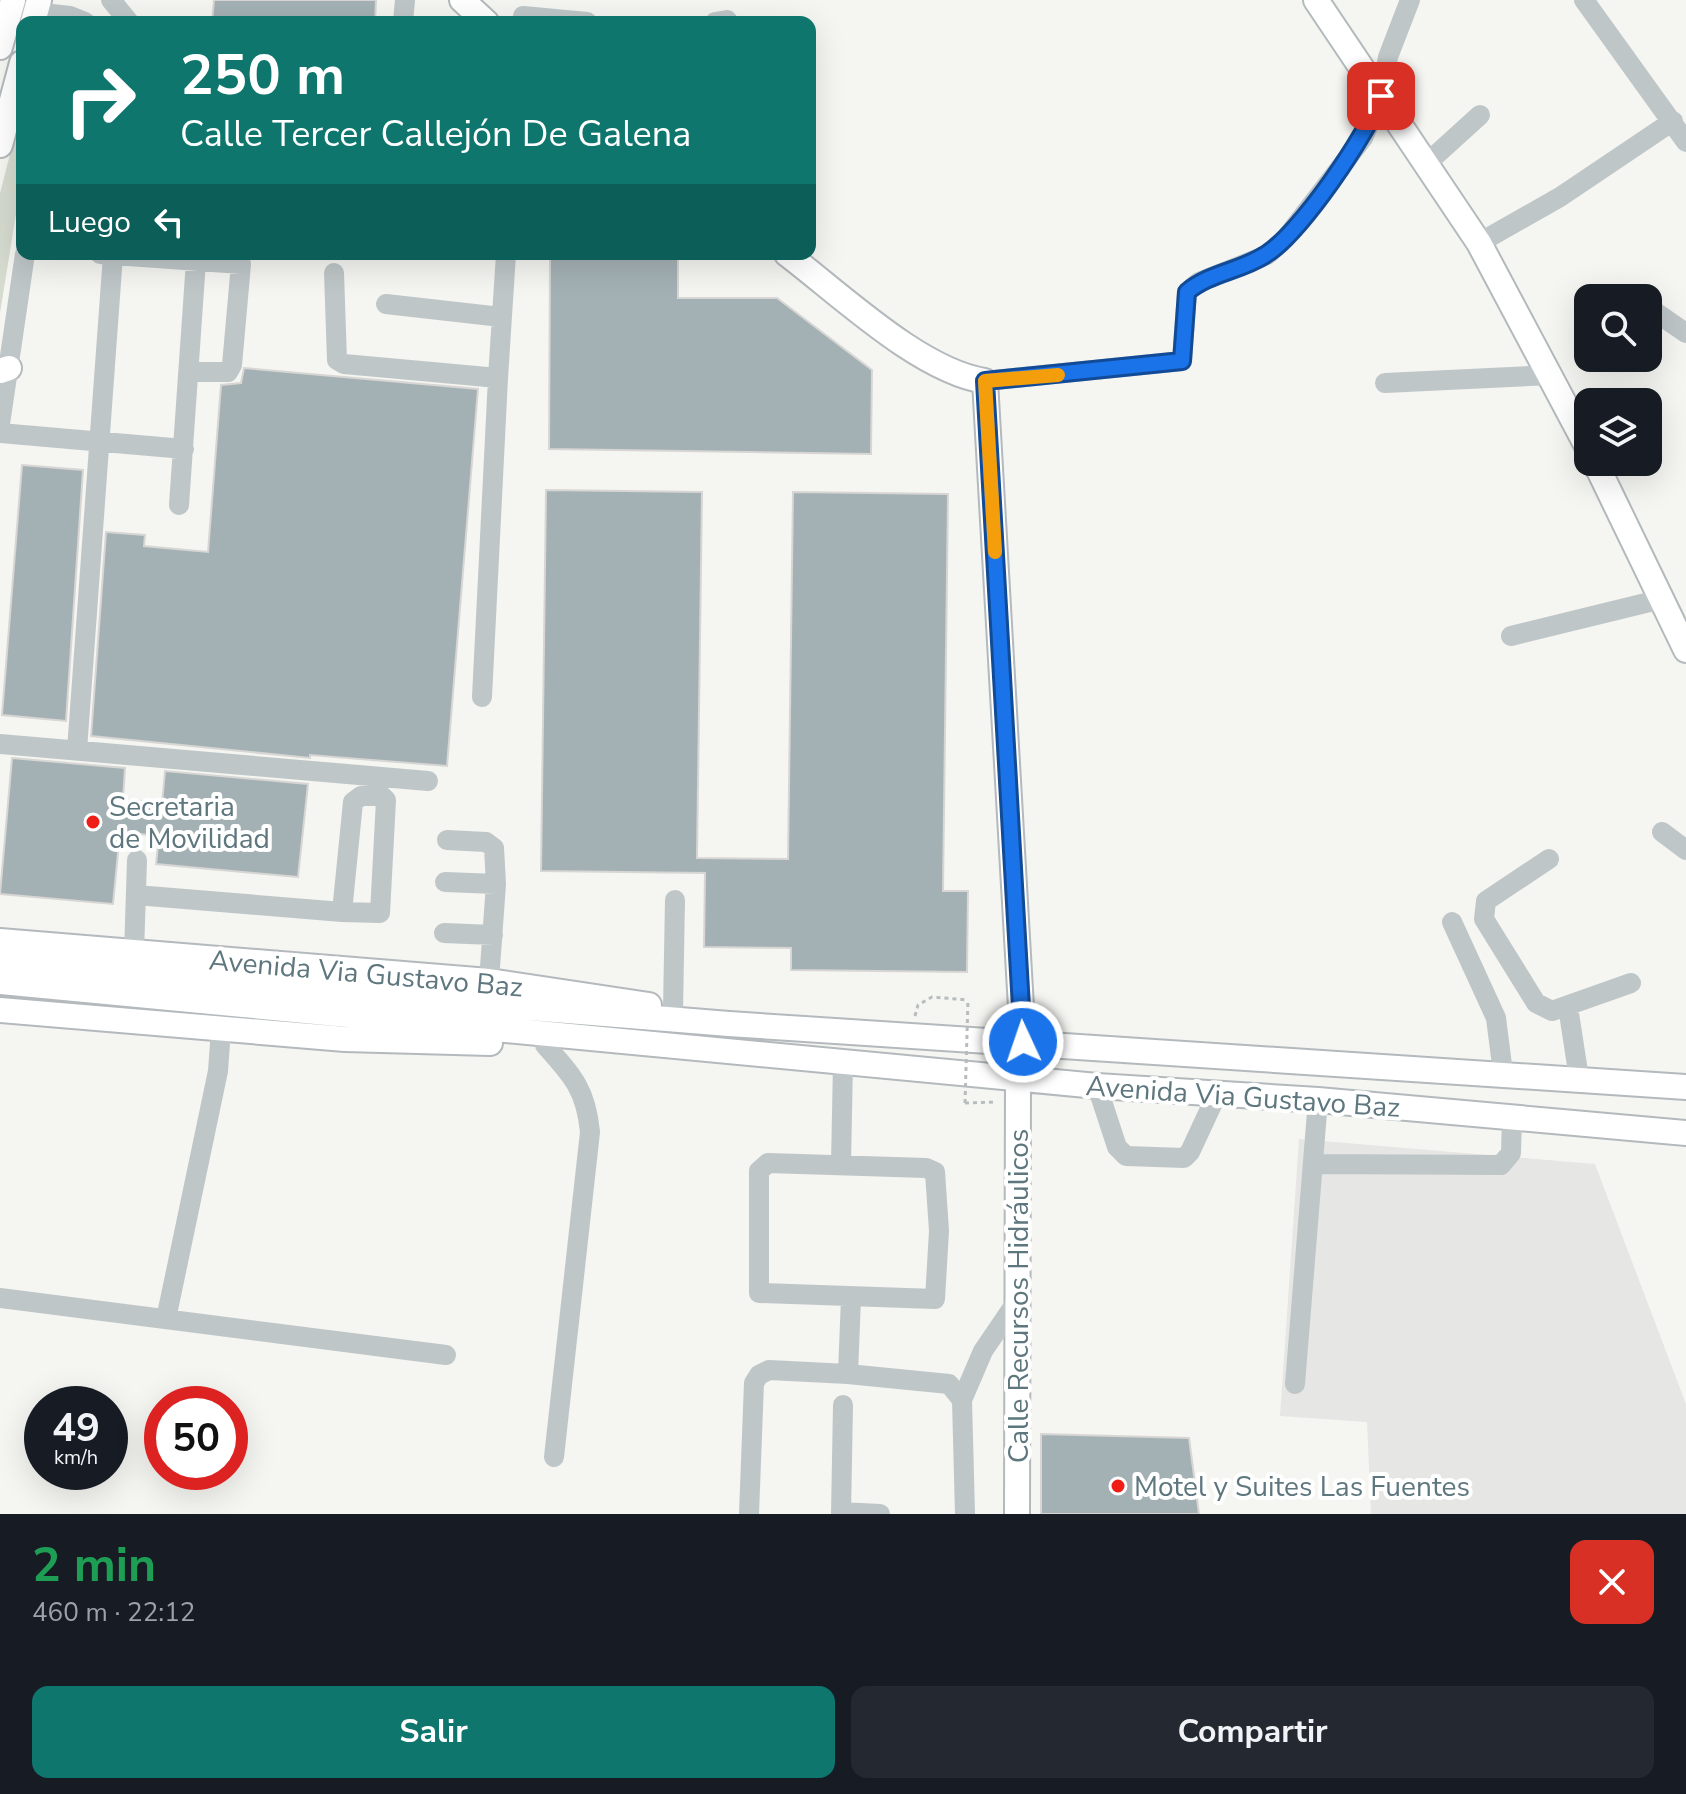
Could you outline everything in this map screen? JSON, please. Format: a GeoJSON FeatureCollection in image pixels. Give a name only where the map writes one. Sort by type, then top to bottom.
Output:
{"type":"FeatureCollection","features":[{"type":"Feature","properties":{"kind":"main road"},"geometry":{"type":"LineString","coordinates":[[462,0],[479,16]]}},
{"type":"Feature","properties":{"kind":"main road"},"geometry":{"type":"LineString","coordinates":[[1316,0],[1479,243],[1574,420]]}},
{"type":"Feature","properties":{"kind":"main road"},"geometry":{"type":"LineString","coordinates":[[0,47],[8,6]]}},
{"type":"Feature","properties":{"kind":"main road"},"geometry":{"type":"LineString","coordinates":[[0,145],[16,85]]}},
{"type":"Feature","properties":{"kind":"main road"},"geometry":{"type":"LineString","coordinates":[[795,260],[930,362],[960,377],[985,381],[1023,1042]]}},
{"type":"Feature","properties":{"kind":"main road"},"geometry":{"type":"LineString","coordinates":[[1602,476],[1686,650]]}},
{"type":"Feature","properties":{"kind":"main road","name":"Avenida Via Gustavo Baz"},"geometry":{"type":"LineString","coordinates":[[0,941],[489,981],[586,993],[729,1024]]}},
{"type":"Feature","properties":{"kind":"main road","name":"Avenida Via Gustavo Baz"},"geometry":{"type":"LineString","coordinates":[[0,965],[729,1024],[1686,1087]]}},
{"type":"Feature","properties":{"kind":"main road","name":"Avenida Via Gustavo Baz"},"geometry":{"type":"LineString","coordinates":[[0,982],[1097,1086],[1318,1100],[1686,1133]]}},
{"type":"Feature","properties":{"kind":"main road","name":"Avenida Via Gustavo Baz"},"geometry":{"type":"LineString","coordinates":[[0,1010],[345,1039],[545,1045],[608,1042]]}},
{"type":"Feature","properties":{"kind":"main road","name":"Calle Recursos Hidráulicos"},"geometry":{"type":"LineString","coordinates":[[1017,1514],[1018,1077]]}},
{"type":"Feature","properties":{"kind":"street"},"geometry":{"type":"LineString","coordinates":[[111,0],[124,16]]}},
{"type":"Feature","properties":{"kind":"street"},"geometry":{"type":"LineString","coordinates":[[985,381],[1182,361],[1187,292],[1199,282],[1267,255],[1285,239],[1363,138],[1381,96],[1388,57],[1410,0]]}},
{"type":"Feature","properties":{"kind":"street"},"geometry":{"type":"LineString","coordinates":[[1584,0],[1686,142]]}},
{"type":"Feature","properties":{"kind":"street"},"geometry":{"type":"LineString","coordinates":[[8,6],[75,15]]}},
{"type":"Feature","properties":{"kind":"street"},"geometry":{"type":"LineString","coordinates":[[524,13],[545,16]]}},
{"type":"Feature","properties":{"kind":"street"},"geometry":{"type":"LineString","coordinates":[[1426,164],[1480,115]]}},
{"type":"Feature","properties":{"kind":"street"},"geometry":{"type":"LineString","coordinates":[[1479,243],[1560,197],[1673,121]]}},
{"type":"Feature","properties":{"kind":"street"},"geometry":{"type":"LineString","coordinates":[[0,424],[5,370],[24,260]]}},
{"type":"Feature","properties":{"kind":"street"},"geometry":{"type":"LineString","coordinates":[[77,750],[100,442],[106,260]]}},
{"type":"Feature","properties":{"kind":"street"},"geometry":{"type":"LineString","coordinates":[[181,260],[241,264],[232,365],[228,372],[221,374],[190,372]]}},
{"type":"Feature","properties":{"kind":"street"},"geometry":{"type":"LineString","coordinates":[[482,697],[506,260]]}},
{"type":"Feature","properties":{"kind":"street"},"geometry":{"type":"LineString","coordinates":[[179,505],[196,261]]}},
{"type":"Feature","properties":{"kind":"street"},"geometry":{"type":"LineString","coordinates":[[334,273],[337,360],[344,364],[498,378]]}},
{"type":"Feature","properties":{"kind":"street"},"geometry":{"type":"LineString","coordinates":[[386,304],[501,317]]}},
{"type":"Feature","properties":{"kind":"street"},"geometry":{"type":"LineString","coordinates":[[1662,317],[1686,333]]}},
{"type":"Feature","properties":{"kind":"street"},"geometry":{"type":"LineString","coordinates":[[1385,383],[1552,375]]}},
{"type":"Feature","properties":{"kind":"street"},"geometry":{"type":"LineString","coordinates":[[0,433],[184,449]]}},
{"type":"Feature","properties":{"kind":"street"},"geometry":{"type":"LineString","coordinates":[[1511,636],[1662,599]]}},
{"type":"Feature","properties":{"kind":"street"},"geometry":{"type":"LineString","coordinates":[[0,744],[428,781]]}},
{"type":"Feature","properties":{"kind":"street"},"geometry":{"type":"LineString","coordinates":[[136,895],[377,915],[382,908],[386,800],[382,796],[361,796],[353,802],[342,912]]}},
{"type":"Feature","properties":{"kind":"street"},"geometry":{"type":"LineString","coordinates":[[1662,832],[1686,850]]}},
{"type":"Feature","properties":{"kind":"street"},"geometry":{"type":"LineString","coordinates":[[447,840],[492,844],[496,884],[489,981]]}},
{"type":"Feature","properties":{"kind":"street"},"geometry":{"type":"LineString","coordinates":[[1549,859],[1486,901],[1482,910],[1484,919],[1536,1003],[1552,1011],[1631,983]]}},
{"type":"Feature","properties":{"kind":"street"},"geometry":{"type":"LineString","coordinates":[[134,953],[137,860]]}},
{"type":"Feature","properties":{"kind":"street"},"geometry":{"type":"LineString","coordinates":[[445,882],[496,884]]}},
{"type":"Feature","properties":{"kind":"street"},"geometry":{"type":"LineString","coordinates":[[673,1010],[675,900]]}},
{"type":"Feature","properties":{"kind":"street"},"geometry":{"type":"LineString","coordinates":[[1452,922],[1496,1018],[1503,1073]]}},
{"type":"Feature","properties":{"kind":"street"},"geometry":{"type":"LineString","coordinates":[[444,933],[493,935]]}},
{"type":"Feature","properties":{"kind":"street"},"geometry":{"type":"LineString","coordinates":[[1568,1007],[1579,1078]]}},
{"type":"Feature","properties":{"kind":"street"},"geometry":{"type":"LineString","coordinates":[[166,1319],[218,1071],[221,1029]]}},
{"type":"Feature","properties":{"kind":"street"},"geometry":{"type":"LineString","coordinates":[[545,1045],[576,1080],[587,1102],[590,1132],[554,1457]]}},
{"type":"Feature","properties":{"kind":"street"},"geometry":{"type":"LineString","coordinates":[[841,1164],[843,1063]]}},
{"type":"Feature","properties":{"kind":"street"},"geometry":{"type":"LineString","coordinates":[[1097,1086],[1117,1147],[1126,1156],[1184,1158],[1190,1152],[1217,1094]]}},
{"type":"Feature","properties":{"kind":"street"},"geometry":{"type":"LineString","coordinates":[[1295,1384],[1318,1100]]}},
{"type":"Feature","properties":{"kind":"street"},"geometry":{"type":"LineString","coordinates":[[1315,1164],[1501,1165],[1508,1161],[1511,1153],[1512,1117]]}},
{"type":"Feature","properties":{"kind":"street"},"geometry":{"type":"LineString","coordinates":[[841,1164],[926,1168],[935,1172],[938,1179],[935,1299],[851,1298],[765,1296],[757,1287],[762,1165],[841,1164]]}},
{"type":"Feature","properties":{"kind":"street"},"geometry":{"type":"LineString","coordinates":[[0,1298],[446,1355]]}},
{"type":"Feature","properties":{"kind":"street"},"geometry":{"type":"LineString","coordinates":[[848,1374],[851,1298]]}},
{"type":"Feature","properties":{"kind":"street"},"geometry":{"type":"LineString","coordinates":[[965,1514],[962,1400],[983,1351],[1017,1301]]}},
{"type":"Feature","properties":{"kind":"street"},"geometry":{"type":"LineString","coordinates":[[749,1514],[754,1383],[759,1375],[769,1370],[949,1384],[962,1400]]}},
{"type":"Feature","properties":{"kind":"street"},"geometry":{"type":"LineString","coordinates":[[843,1405],[841,1513],[880,1514]]}},
{"type":"Feature","properties":{"kind":"path"},"geometry":{"type":"LineString","coordinates":[[932,997],[968,1000],[965,1103],[1004,1102]]}},
{"type":"Feature","properties":{"kind":"shaded area"},"geometry":{"type":"Polygon","coordinates":[[[16,131],[16,214],[0,313],[0,193],[16,131]]]}},
{"type":"Feature","properties":{"kind":"shaded area"},"geometry":{"type":"Polygon","coordinates":[[[1299,1139],[1595,1164],[1686,1404],[1686,1514],[1371,1514],[1367,1422],[1280,1416],[1299,1139]]]}},
{"type":"Feature","properties":{"kind":"building"},"geometry":{"type":"Polygon","coordinates":[[[214,0],[376,0],[375,16],[213,16],[214,0]]]}},
{"type":"Feature","properties":{"kind":"building"},"geometry":{"type":"Polygon","coordinates":[[[550,260],[678,260],[678,298],[777,298],[872,370],[871,454],[549,449],[550,260]]]}},
{"type":"Feature","properties":{"kind":"building"},"geometry":{"type":"Polygon","coordinates":[[[244,368],[478,389],[447,766],[310,755],[310,758],[91,736],[106,532],[145,535],[144,546],[208,552],[221,385],[241,383],[244,368]]]}},
{"type":"Feature","properties":{"kind":"building"},"geometry":{"type":"Polygon","coordinates":[[[22,465],[83,470],[66,721],[2,715],[22,465]]]}},
{"type":"Feature","properties":{"kind":"building"},"geometry":{"type":"Polygon","coordinates":[[[546,490],[702,492],[697,858],[788,859],[793,492],[948,494],[943,891],[968,891],[967,972],[791,970],[791,948],[704,947],[705,873],[541,871],[546,490]]]}},
{"type":"Feature","properties":{"kind":"building"},"geometry":{"type":"Polygon","coordinates":[[[12,758],[125,768],[123,799],[162,803],[165,771],[308,784],[298,877],[156,864],[159,836],[120,832],[113,904],[0,894],[12,758]]]}},
{"type":"Feature","properties":{"kind":"building","name":"Motel y Suites Las Fuentes"},"geometry":{"type":"Polygon","coordinates":[[[1041,1434],[1189,1438],[1199,1514],[1041,1514],[1041,1434]]]}},
{"type":"Feature","properties":{"kind":"slow traffic"},"geometry":{"type":"LineString","coordinates":[[995,552],[985,381],[1058,375]]}},
{"type":"Feature","properties":{"kind":"place","name":"Secretaria de Movilidad"},"geometry":{"type":"Point","coordinates":[93,822]}},
{"type":"Feature","properties":{"kind":"place","name":"Motel y Suites Las Fuentes"},"geometry":{"type":"Point","coordinates":[1118,1486]}},
{"type":"Feature","properties":{"kind":"route"},"geometry":{"type":"LineString","coordinates":[[1023,1042],[985,381],[1182,361],[1185,354],[1184,305],[1187,292],[1199,282],[1267,255],[1285,239],[1363,138],[1381,96]]}}]}
